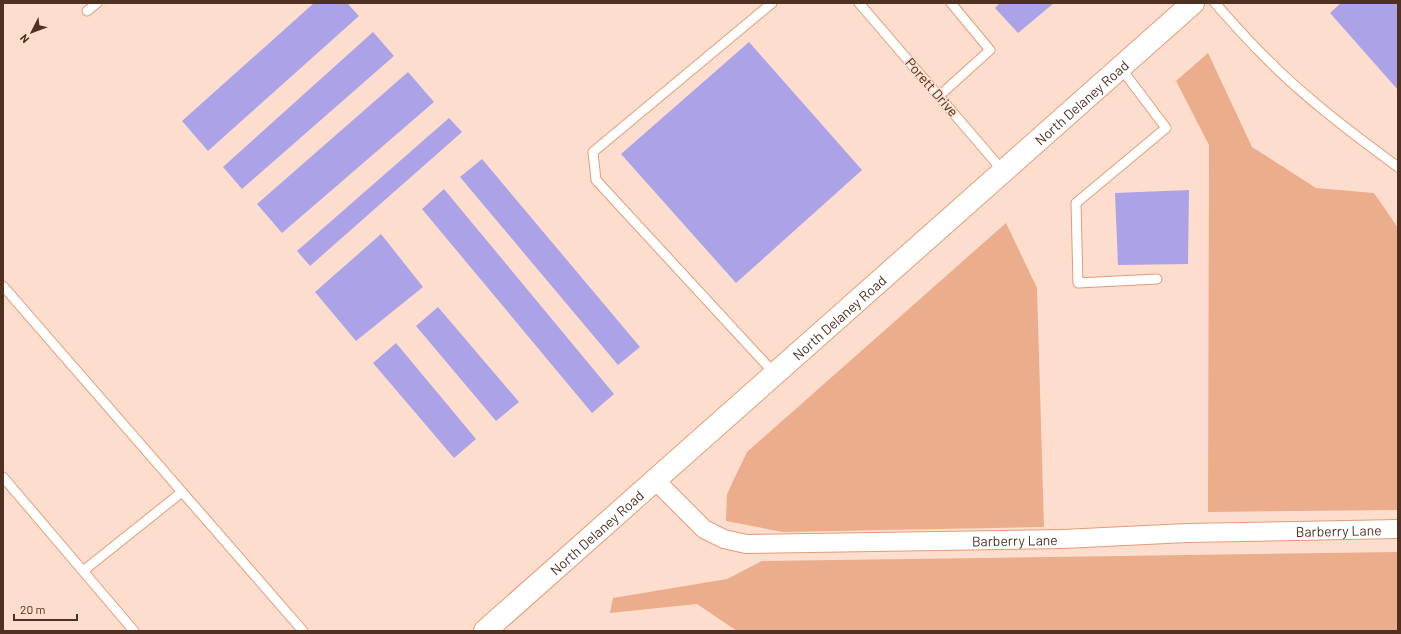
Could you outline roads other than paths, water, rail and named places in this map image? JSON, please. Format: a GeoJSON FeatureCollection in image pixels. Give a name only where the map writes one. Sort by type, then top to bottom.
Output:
{"type":"FeatureCollection","features":[{"type":"Feature","properties":{"kind":"street","name":"North Delaney Road"},"geometry":{"type":"LineString","coordinates":[[485,631],[1192,3]]}},
{"type":"Feature","properties":{"kind":"street","name":"Barberry Lane"},"geometry":{"type":"LineString","coordinates":[[655,480],[704,529],[724,540],[746,544],[1063,539],[1187,533],[1398,529]]}},
{"type":"Feature","properties":{"kind":"lane"},"geometry":{"type":"LineString","coordinates":[[87,12],[97,3]]}},
{"type":"Feature","properties":{"kind":"lane"},"geometry":{"type":"LineString","coordinates":[[772,3],[593,152],[596,180],[775,374]]}},
{"type":"Feature","properties":{"kind":"lane","name":"Porett Drive"},"geometry":{"type":"LineString","coordinates":[[859,3],[1004,171]]}},
{"type":"Feature","properties":{"kind":"lane"},"geometry":{"type":"LineString","coordinates":[[939,96],[990,50],[951,3]]}},
{"type":"Feature","properties":{"kind":"lane"},"geometry":{"type":"LineString","coordinates":[[1215,3],[1258,51],[1300,89],[1341,125],[1398,167]]}},
{"type":"Feature","properties":{"kind":"lane"},"geometry":{"type":"LineString","coordinates":[[1120,67],[1166,128],[1076,203],[1078,283],[1157,279]]}},
{"type":"Feature","properties":{"kind":"lane"},"geometry":{"type":"LineString","coordinates":[[3,286],[303,631]]}},
{"type":"Feature","properties":{"kind":"lane"},"geometry":{"type":"LineString","coordinates":[[3,477],[134,631]]}},
{"type":"Feature","properties":{"kind":"lane"},"geometry":{"type":"LineString","coordinates":[[83,571],[182,492]]}}]}
